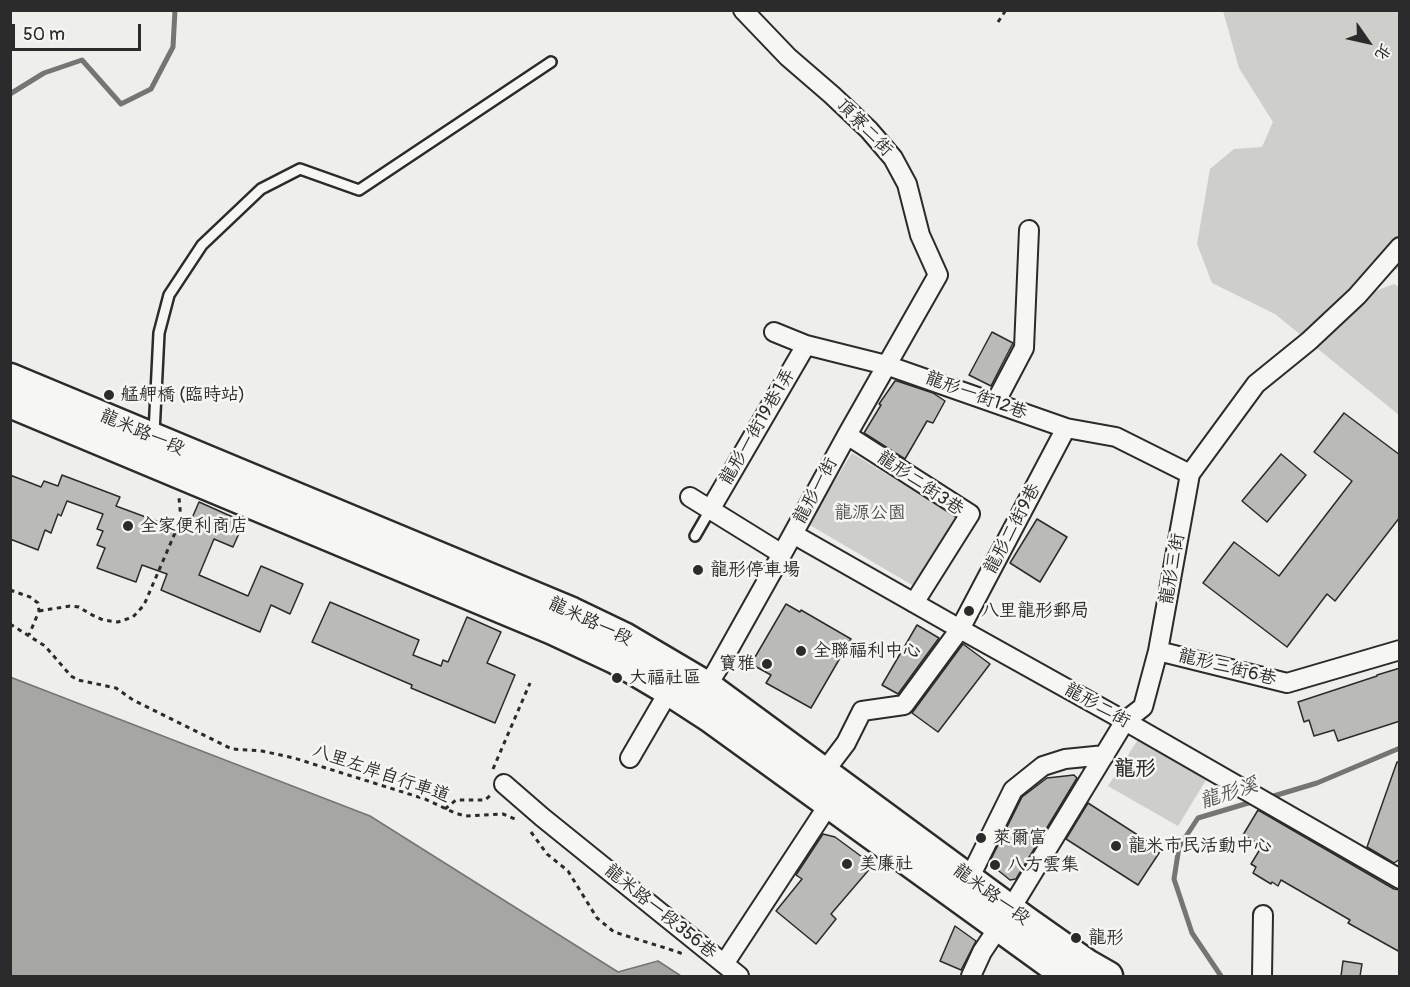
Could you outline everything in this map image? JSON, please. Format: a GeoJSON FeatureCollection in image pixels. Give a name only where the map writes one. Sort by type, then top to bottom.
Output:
{"type":"FeatureCollection","features":[{"type":"Feature","properties":{"kind":"main road","name":"龍米路一段"},"geometry":{"type":"LineString","coordinates":[[10,378],[572,612],[624,637],[700,696],[829,804],[1004,919],[1108,976]]}},
{"type":"Feature","properties":{"kind":"main road","name":"龍米路一段"},"geometry":{"type":"LineString","coordinates":[[10,403],[563,634],[615,659],[669,691],[700,696],[824,772],[969,879],[1004,919],[1066,976]]}},
{"type":"Feature","properties":{"kind":"street","name":"頂寮二街"},"geometry":{"type":"LineString","coordinates":[[743,10],[788,57],[869,130],[893,158],[907,184],[920,235],[938,275]]}},
{"type":"Feature","properties":{"kind":"street"},"geometry":{"type":"LineString","coordinates":[[995,403],[1024,348],[1029,230]]}},
{"type":"Feature","properties":{"kind":"street","name":"龍形三街"},"geometry":{"type":"LineString","coordinates":[[971,976],[982,952],[1125,721],[1143,707],[1158,651],[1190,474],[1256,384],[1349,303],[1400,247]]}},
{"type":"Feature","properties":{"kind":"street","name":"龍形一街"},"geometry":{"type":"LineString","coordinates":[[700,696],[783,554],[847,435],[938,275]]}},
{"type":"Feature","properties":{"kind":"street","name":"龍形一街12巷"},"geometry":{"type":"LineString","coordinates":[[774,332],[806,345],[886,365],[1066,428],[1116,437],[1190,474]]}},
{"type":"Feature","properties":{"kind":"street","name":"龍形一街19巷1弄"},"geometry":{"type":"LineString","coordinates":[[710,510],[806,345]]}},
{"type":"Feature","properties":{"kind":"street","name":"龍形二街9巷"},"geometry":{"type":"LineString","coordinates":[[824,772],[846,743],[862,711],[903,705],[960,629],[1066,428]]}},
{"type":"Feature","properties":{"kind":"street","name":"龍形二街3巷"},"geometry":{"type":"LineString","coordinates":[[847,435],[970,514],[914,603]]}},
{"type":"Feature","properties":{"kind":"street"},"geometry":{"type":"LineString","coordinates":[[690,497],[783,554]]}},
{"type":"Feature","properties":{"kind":"street","name":"龍形二街"},"geometry":{"type":"LineString","coordinates":[[793,534],[1400,879]]}},
{"type":"Feature","properties":{"kind":"street","name":"龍形三街6巷"},"geometry":{"type":"LineString","coordinates":[[1158,651],[1287,683],[1400,650]]}},
{"type":"Feature","properties":{"kind":"street"},"geometry":{"type":"LineString","coordinates":[[630,758],[669,691]]}},
{"type":"Feature","properties":{"kind":"street"},"geometry":{"type":"LineString","coordinates":[[969,879],[1013,790],[1043,766],[1065,759],[1105,755]]}},
{"type":"Feature","properties":{"kind":"street","name":"龍米路一段356巷"},"geometry":{"type":"LineString","coordinates":[[504,784],[724,964],[829,804]]}},
{"type":"Feature","properties":{"kind":"street"},"geometry":{"type":"LineString","coordinates":[[1262,976],[1263,915]]}},
{"type":"Feature","properties":{"kind":"street"},"geometry":{"type":"LineString","coordinates":[[724,964],[739,976]]}},
{"type":"Feature","properties":{"kind":"lane"},"geometry":{"type":"LineString","coordinates":[[154,438],[159,333],[169,295],[202,245],[261,189],[300,169],[359,190],[551,62]]}},
{"type":"Feature","properties":{"kind":"lane"},"geometry":{"type":"LineString","coordinates":[[695,536],[710,510]]}},
{"type":"Feature","properties":{"kind":"path"},"geometry":{"type":"LineString","coordinates":[[998,22],[1006,10]]}},
{"type":"Feature","properties":{"kind":"path"},"geometry":{"type":"LineString","coordinates":[[39,611],[69,606],[79,607],[103,620],[118,621],[133,617],[144,605],[181,519],[178,490]]}},
{"type":"Feature","properties":{"kind":"path"},"geometry":{"type":"LineString","coordinates":[[10,590],[30,597],[38,603],[39,611],[29,635]]}},
{"type":"Feature","properties":{"kind":"path","name":"八里左岸自行車道"},"geometry":{"type":"LineString","coordinates":[[10,624],[45,646],[71,676],[78,680],[116,688],[133,700],[232,749],[262,751],[294,758],[425,799],[465,816],[503,814],[522,824]]}},
{"type":"Feature","properties":{"kind":"path"},"geometry":{"type":"LineString","coordinates":[[445,809],[456,800],[485,800],[504,784],[492,773],[530,683]]}},
{"type":"Feature","properties":{"kind":"path"},"geometry":{"type":"LineString","coordinates":[[528,829],[547,854],[568,871],[597,918],[614,932],[675,951],[689,958]]}},
{"type":"Feature","properties":{"kind":"green space"},"geometry":{"type":"Polygon","coordinates":[[[1223,11],[1399,11],[1399,269],[1363,275],[1344,303],[1394,284],[1399,287],[1399,415],[1275,314],[1212,283],[1197,244],[1210,169],[1234,149],[1262,147],[1273,122],[1239,68],[1223,11]]]}},
{"type":"Feature","properties":{"kind":"green space","name":"龍源公園"},"geometry":{"type":"Polygon","coordinates":[[[852,453],[958,518],[919,589],[808,524],[852,453]]]}},
{"type":"Feature","properties":{"kind":"green space"},"geometry":{"type":"Polygon","coordinates":[[[1139,738],[1206,780],[1178,826],[1108,786],[1139,738]]]}},
{"type":"Feature","properties":{"kind":"shaded area"},"geometry":{"type":"Polygon","coordinates":[[[10,677],[370,816],[618,972],[658,961],[681,976],[11,976],[10,677]]]}},
{"type":"Feature","properties":{"kind":"building"},"geometry":{"type":"Polygon","coordinates":[[[992,332],[1013,343],[991,386],[969,375],[992,332]]]}},
{"type":"Feature","properties":{"kind":"building"},"geometry":{"type":"Polygon","coordinates":[[[895,381],[933,393],[945,401],[933,423],[927,421],[905,459],[864,433],[881,405],[879,404],[895,381]]]}},
{"type":"Feature","properties":{"kind":"building"},"geometry":{"type":"Polygon","coordinates":[[[1344,413],[1400,455],[1400,517],[1335,601],[1327,594],[1287,647],[1203,583],[1234,542],[1279,576],[1352,481],[1314,452],[1344,413]]]}},
{"type":"Feature","properties":{"kind":"building"},"geometry":{"type":"Polygon","coordinates":[[[1281,454],[1306,475],[1267,522],[1242,501],[1281,454]]]}},
{"type":"Feature","properties":{"kind":"building"},"geometry":{"type":"Polygon","coordinates":[[[10,475],[41,487],[44,481],[58,486],[62,475],[120,497],[116,506],[186,532],[199,502],[244,522],[233,547],[214,539],[199,575],[248,596],[261,566],[303,584],[290,614],[271,605],[260,632],[161,590],[167,574],[142,565],[136,582],[97,568],[105,548],[97,545],[103,531],[97,529],[103,514],[67,501],[61,516],[58,514],[51,533],[45,530],[38,550],[10,539],[10,475]]]}},
{"type":"Feature","properties":{"kind":"building"},"geometry":{"type":"Polygon","coordinates":[[[1037,519],[1067,537],[1040,582],[1010,563],[1037,519]]]}},
{"type":"Feature","properties":{"kind":"building"},"geometry":{"type":"Polygon","coordinates":[[[330,602],[419,640],[413,655],[441,666],[443,660],[448,662],[467,617],[501,632],[487,663],[515,675],[495,723],[411,688],[412,685],[312,642],[330,602]]]}},
{"type":"Feature","properties":{"kind":"building","name":"全聯福利中心"},"geometry":{"type":"Polygon","coordinates":[[[786,604],[800,612],[801,610],[851,639],[811,708],[766,683],[771,675],[751,664],[786,604]]]}},
{"type":"Feature","properties":{"kind":"building"},"geometry":{"type":"Polygon","coordinates":[[[917,625],[939,638],[898,694],[882,685],[917,625]]]}},
{"type":"Feature","properties":{"kind":"building"},"geometry":{"type":"Polygon","coordinates":[[[963,644],[990,664],[938,732],[912,713],[963,644]]]}},
{"type":"Feature","properties":{"kind":"building"},"geometry":{"type":"Polygon","coordinates":[[[1400,668],[1400,721],[1338,741],[1334,730],[1314,736],[1309,720],[1304,722],[1298,702],[1400,668]]]}},
{"type":"Feature","properties":{"kind":"building"},"geometry":{"type":"Polygon","coordinates":[[[1397,762],[1400,762],[1400,859],[1394,863],[1367,847],[1397,762]]]}},
{"type":"Feature","properties":{"kind":"building"},"geometry":{"type":"Polygon","coordinates":[[[1074,775],[1077,778],[1016,879],[1010,880],[989,863],[1022,797],[1047,778],[1074,775]]]}},
{"type":"Feature","properties":{"kind":"building","name":"龍米市民活動中心"},"geometry":{"type":"Polygon","coordinates":[[[1088,803],[1161,850],[1138,885],[1066,839],[1088,803]]]}},
{"type":"Feature","properties":{"kind":"building"},"geometry":{"type":"Polygon","coordinates":[[[1258,810],[1394,889],[1400,890],[1400,952],[1348,923],[1350,920],[1281,880],[1278,886],[1253,873],[1256,867],[1251,864],[1262,846],[1243,835],[1258,810]]]}},
{"type":"Feature","properties":{"kind":"building"},"geometry":{"type":"Polygon","coordinates":[[[823,834],[835,837],[873,865],[831,914],[836,919],[816,944],[776,911],[802,879],[796,875],[823,834]]]}},
{"type":"Feature","properties":{"kind":"building"},"geometry":{"type":"Polygon","coordinates":[[[955,926],[976,941],[961,970],[940,961],[955,926]]]}},
{"type":"Feature","properties":{"kind":"building"},"geometry":{"type":"Polygon","coordinates":[[[1343,961],[1362,964],[1360,976],[1341,976],[1343,961]]]}},
{"type":"Feature","properties":{"kind":"waterway"},"geometry":{"type":"LineString","coordinates":[[10,94],[44,73],[82,60],[121,104],[151,89],[173,47],[175,10]]}},
{"type":"Feature","properties":{"kind":"waterway","name":"龍形溪"},"geometry":{"type":"LineString","coordinates":[[1267,798],[1317,783],[1400,748]]}},
{"type":"Feature","properties":{"kind":"waterway","name":"龍形溪"},"geometry":{"type":"LineString","coordinates":[[1221,976],[1192,933],[1174,879],[1179,847],[1198,818],[1255,801]]}},
{"type":"Feature","properties":{"kind":"place","name":"艋舺橋 (臨時站)"},"geometry":{"type":"Point","coordinates":[109,395]}},
{"type":"Feature","properties":{"kind":"place","name":"全家便利商店"},"geometry":{"type":"Point","coordinates":[128,526]}},
{"type":"Feature","properties":{"kind":"place","name":"龍形停車場"},"geometry":{"type":"Point","coordinates":[698,570]}},
{"type":"Feature","properties":{"kind":"place","name":"八里龍形郵局"},"geometry":{"type":"Point","coordinates":[969,611]}},
{"type":"Feature","properties":{"kind":"place","name":"全聯福利中心"},"geometry":{"type":"Point","coordinates":[801,651]}},
{"type":"Feature","properties":{"kind":"place","name":"寶雅"},"geometry":{"type":"Point","coordinates":[767,664]}},
{"type":"Feature","properties":{"kind":"place","name":"大福社區"},"geometry":{"type":"Point","coordinates":[617,678]}},
{"type":"Feature","properties":{"kind":"place","name":"萊爾富"},"geometry":{"type":"Point","coordinates":[981,838]}},
{"type":"Feature","properties":{"kind":"place","name":"龍米市民活動中心"},"geometry":{"type":"Point","coordinates":[1116,846]}},
{"type":"Feature","properties":{"kind":"place","name":"美廉社"},"geometry":{"type":"Point","coordinates":[847,864]}},
{"type":"Feature","properties":{"kind":"place","name":"八方雲集"},"geometry":{"type":"Point","coordinates":[995,865]}},
{"type":"Feature","properties":{"kind":"place","name":"龍形"},"geometry":{"type":"Point","coordinates":[1076,938]}},
{"type":"Feature","properties":{"kind":"district","name":"龍形"},"geometry":{"type":"Point","coordinates":[1135,770]}}]}
